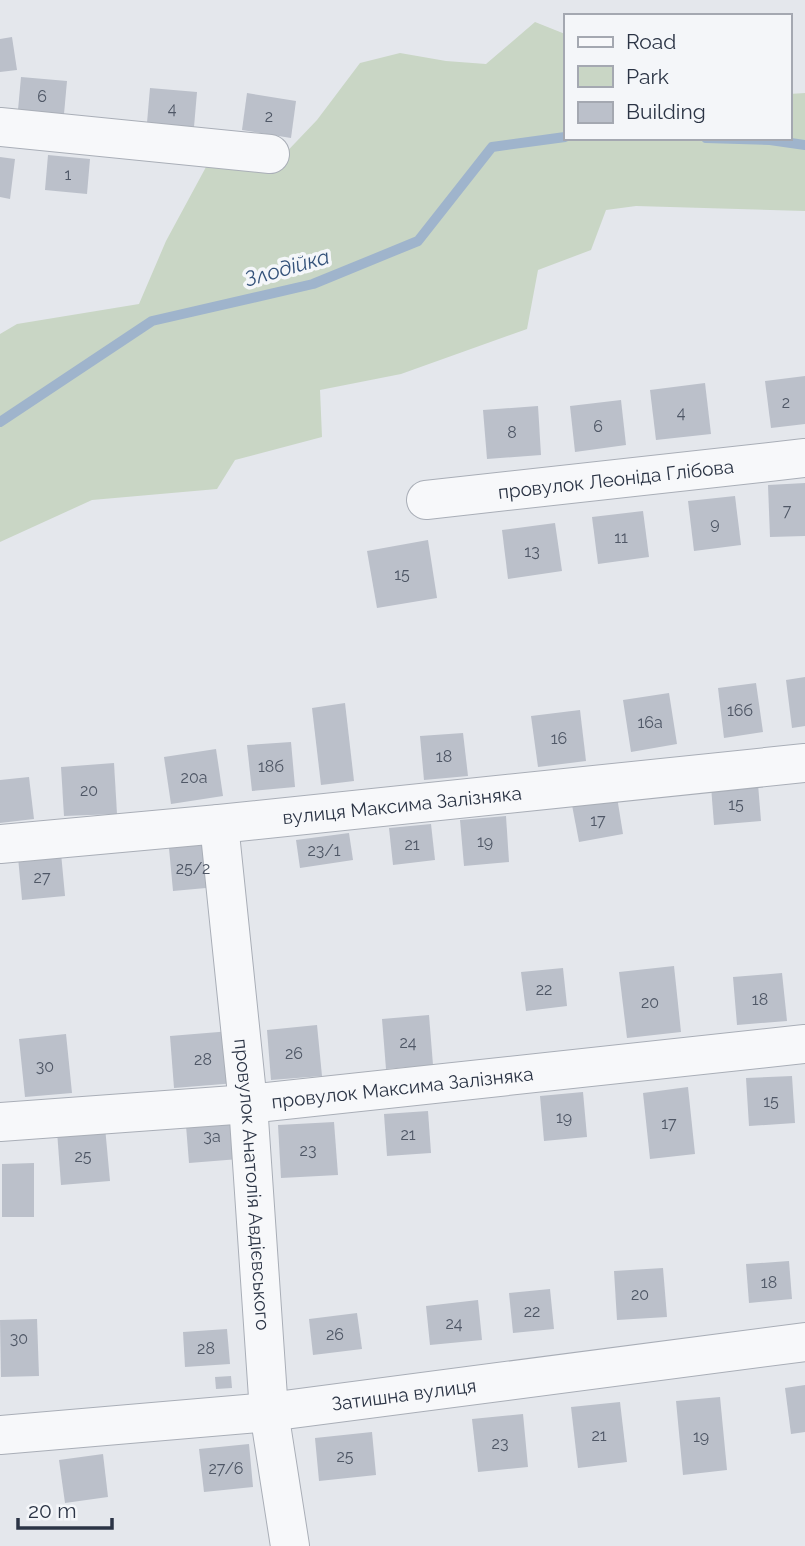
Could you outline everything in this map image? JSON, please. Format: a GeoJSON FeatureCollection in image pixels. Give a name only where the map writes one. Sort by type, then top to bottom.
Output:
{"type":"FeatureCollection","features":[{"type":"Feature","properties":{"kind":"street"},"geometry":{"type":"LineString","coordinates":[[0,127],[270,154]]}},
{"type":"Feature","properties":{"kind":"street","name":"провулок Леоніда Глібова"},"geometry":{"type":"LineString","coordinates":[[426,500],[805,458]]}},
{"type":"Feature","properties":{"kind":"street","name":"вулиця Максима Залізняка"},"geometry":{"type":"LineString","coordinates":[[0,844],[805,763]]}},
{"type":"Feature","properties":{"kind":"street","name":"провулок Анатолія Авдієвського"},"geometry":{"type":"LineString","coordinates":[[219,824],[248,1104],[269,1412],[290,1546]]}},
{"type":"Feature","properties":{"kind":"street","name":"провулок Максима Залізняка"},"geometry":{"type":"LineString","coordinates":[[0,1122],[248,1104],[805,1044]]}},
{"type":"Feature","properties":{"kind":"street","name":"Затишна вулиця"},"geometry":{"type":"LineString","coordinates":[[0,1435],[269,1412],[805,1342]]}},
{"type":"Feature","properties":{"kind":"green space"},"geometry":{"type":"Polygon","coordinates":[[[535,22],[564,34],[564,140],[791,140],[791,94],[805,93],[805,211],[636,206],[606,210],[591,250],[538,270],[527,329],[401,374],[320,390],[322,437],[235,460],[217,489],[92,500],[0,542],[0,334],[17,324],[139,304],[166,241],[206,167],[275,164],[317,120],[360,63],[400,53],[486,64],[535,22]]]}},
{"type":"Feature","properties":{"kind":"building"},"geometry":{"type":"Polygon","coordinates":[[[12,37],[17,70],[0,72],[0,39],[12,37]]]}},
{"type":"Feature","properties":{"kind":"building"},"geometry":{"type":"Polygon","coordinates":[[[21,77],[67,81],[64,114],[18,110],[21,77]]]}},
{"type":"Feature","properties":{"kind":"building"},"geometry":{"type":"Polygon","coordinates":[[[150,88],[197,92],[194,127],[147,123],[150,88]]]}},
{"type":"Feature","properties":{"kind":"building"},"geometry":{"type":"Polygon","coordinates":[[[247,93],[296,101],[291,138],[242,130],[247,93]]]}},
{"type":"Feature","properties":{"kind":"building"},"geometry":{"type":"Polygon","coordinates":[[[48,155],[90,159],[87,194],[45,190],[48,155]]]}},
{"type":"Feature","properties":{"kind":"building"},"geometry":{"type":"Polygon","coordinates":[[[0,157],[15,159],[10,199],[0,197],[0,157]]]}},
{"type":"Feature","properties":{"kind":"building"},"geometry":{"type":"Polygon","coordinates":[[[805,376],[805,424],[771,428],[765,381],[805,376]]]}},
{"type":"Feature","properties":{"kind":"building"},"geometry":{"type":"Polygon","coordinates":[[[705,383],[711,434],[656,440],[650,390],[705,383]]]}},
{"type":"Feature","properties":{"kind":"building"},"geometry":{"type":"Polygon","coordinates":[[[621,400],[626,445],[575,452],[570,406],[621,400]]]}},
{"type":"Feature","properties":{"kind":"building"},"geometry":{"type":"Polygon","coordinates":[[[538,406],[541,455],[487,459],[483,410],[538,406]]]}},
{"type":"Feature","properties":{"kind":"building"},"geometry":{"type":"Polygon","coordinates":[[[805,483],[805,536],[770,537],[768,485],[805,483]]]}},
{"type":"Feature","properties":{"kind":"building"},"geometry":{"type":"Polygon","coordinates":[[[735,496],[741,545],[694,551],[688,501],[735,496]]]}},
{"type":"Feature","properties":{"kind":"building"},"geometry":{"type":"Polygon","coordinates":[[[643,511],[649,557],[598,564],[592,517],[643,511]]]}},
{"type":"Feature","properties":{"kind":"building"},"geometry":{"type":"Polygon","coordinates":[[[555,523],[562,571],[508,579],[502,530],[555,523]]]}},
{"type":"Feature","properties":{"kind":"building"},"geometry":{"type":"Polygon","coordinates":[[[428,540],[437,598],[377,608],[367,551],[428,540]]]}},
{"type":"Feature","properties":{"kind":"building"},"geometry":{"type":"Polygon","coordinates":[[[805,677],[805,726],[792,728],[786,680],[805,677]]]}},
{"type":"Feature","properties":{"kind":"building"},"geometry":{"type":"Polygon","coordinates":[[[756,683],[763,732],[724,738],[718,688],[756,683]]]}},
{"type":"Feature","properties":{"kind":"building"},"geometry":{"type":"Polygon","coordinates":[[[669,693],[677,744],[631,752],[623,700],[669,693]]]}},
{"type":"Feature","properties":{"kind":"building"},"geometry":{"type":"Polygon","coordinates":[[[345,703],[354,781],[321,785],[312,708],[345,703]]]}},
{"type":"Feature","properties":{"kind":"building"},"geometry":{"type":"Polygon","coordinates":[[[580,710],[586,761],[538,767],[531,716],[580,710]]]}},
{"type":"Feature","properties":{"kind":"building"},"geometry":{"type":"Polygon","coordinates":[[[463,733],[468,776],[424,780],[420,736],[463,733]]]}},
{"type":"Feature","properties":{"kind":"building"},"geometry":{"type":"Polygon","coordinates":[[[291,742],[295,787],[252,791],[247,745],[291,742]]]}},
{"type":"Feature","properties":{"kind":"building"},"geometry":{"type":"Polygon","coordinates":[[[216,749],[223,796],[171,804],[164,757],[216,749]]]}},
{"type":"Feature","properties":{"kind":"building"},"geometry":{"type":"Polygon","coordinates":[[[114,763],[117,814],[64,816],[61,767],[114,763]]]}},
{"type":"Feature","properties":{"kind":"building"},"geometry":{"type":"Polygon","coordinates":[[[29,777],[34,819],[0,823],[0,780],[29,777]]]}},
{"type":"Feature","properties":{"kind":"building"},"geometry":{"type":"Polygon","coordinates":[[[758,784],[761,821],[714,825],[711,786],[758,784]]]}},
{"type":"Feature","properties":{"kind":"building"},"geometry":{"type":"Polygon","coordinates":[[[617,797],[623,834],[579,842],[572,805],[617,797]]]}},
{"type":"Feature","properties":{"kind":"building"},"geometry":{"type":"Polygon","coordinates":[[[506,816],[509,862],[464,866],[460,820],[506,816]]]}},
{"type":"Feature","properties":{"kind":"building"},"geometry":{"type":"Polygon","coordinates":[[[431,824],[435,860],[393,865],[389,828],[431,824]]]}},
{"type":"Feature","properties":{"kind":"building"},"geometry":{"type":"Polygon","coordinates":[[[349,833],[353,860],[300,868],[296,840],[349,833]]]}},
{"type":"Feature","properties":{"kind":"building"},"geometry":{"type":"Polygon","coordinates":[[[213,844],[217,887],[173,891],[169,848],[213,844]]]}},
{"type":"Feature","properties":{"kind":"building"},"geometry":{"type":"Polygon","coordinates":[[[61,853],[65,896],[22,900],[18,857],[61,853]]]}},
{"type":"Feature","properties":{"kind":"building"},"geometry":{"type":"Polygon","coordinates":[[[674,966],[681,1032],[627,1038],[619,972],[674,966]]]}},
{"type":"Feature","properties":{"kind":"building"},"geometry":{"type":"Polygon","coordinates":[[[563,968],[567,1006],[526,1011],[521,972],[563,968]]]}},
{"type":"Feature","properties":{"kind":"building"},"geometry":{"type":"Polygon","coordinates":[[[782,973],[787,1021],[737,1025],[733,977],[782,973]]]}},
{"type":"Feature","properties":{"kind":"building"},"geometry":{"type":"Polygon","coordinates":[[[429,1015],[433,1065],[386,1069],[382,1019],[429,1015]]]}},
{"type":"Feature","properties":{"kind":"building"},"geometry":{"type":"Polygon","coordinates":[[[317,1025],[322,1076],[271,1080],[267,1030],[317,1025]]]}},
{"type":"Feature","properties":{"kind":"building"},"geometry":{"type":"Polygon","coordinates":[[[231,1031],[236,1083],[174,1088],[170,1036],[231,1031]]]}},
{"type":"Feature","properties":{"kind":"building"},"geometry":{"type":"Polygon","coordinates":[[[66,1034],[72,1093],[25,1097],[19,1039],[66,1034]]]}},
{"type":"Feature","properties":{"kind":"building"},"geometry":{"type":"Polygon","coordinates":[[[792,1076],[795,1123],[749,1126],[746,1078],[792,1076]]]}},
{"type":"Feature","properties":{"kind":"building"},"geometry":{"type":"Polygon","coordinates":[[[688,1087],[695,1154],[650,1159],[643,1093],[688,1087]]]}},
{"type":"Feature","properties":{"kind":"building"},"geometry":{"type":"Polygon","coordinates":[[[583,1092],[587,1137],[544,1141],[540,1096],[583,1092]]]}},
{"type":"Feature","properties":{"kind":"building"},"geometry":{"type":"Polygon","coordinates":[[[235,1110],[239,1159],[189,1163],[185,1113],[235,1110]]]}},
{"type":"Feature","properties":{"kind":"building"},"geometry":{"type":"Polygon","coordinates":[[[428,1111],[431,1153],[387,1156],[384,1114],[428,1111]]]}},
{"type":"Feature","properties":{"kind":"building"},"geometry":{"type":"Polygon","coordinates":[[[334,1122],[338,1175],[281,1178],[278,1125],[334,1122]]]}},
{"type":"Feature","properties":{"kind":"building"},"geometry":{"type":"Polygon","coordinates":[[[105,1127],[110,1181],[61,1185],[57,1131],[105,1127]]]}},
{"type":"Feature","properties":{"kind":"building"},"geometry":{"type":"Polygon","coordinates":[[[34,1163],[34,1217],[2,1217],[2,1164],[34,1163]]]}},
{"type":"Feature","properties":{"kind":"building"},"geometry":{"type":"Polygon","coordinates":[[[789,1261],[792,1299],[749,1303],[746,1264],[789,1261]]]}},
{"type":"Feature","properties":{"kind":"building"},"geometry":{"type":"Polygon","coordinates":[[[663,1268],[667,1317],[617,1320],[614,1271],[663,1268]]]}},
{"type":"Feature","properties":{"kind":"building"},"geometry":{"type":"Polygon","coordinates":[[[550,1289],[554,1329],[513,1333],[509,1293],[550,1289]]]}},
{"type":"Feature","properties":{"kind":"building"},"geometry":{"type":"Polygon","coordinates":[[[478,1300],[482,1340],[430,1345],[426,1306],[478,1300]]]}},
{"type":"Feature","properties":{"kind":"building"},"geometry":{"type":"Polygon","coordinates":[[[357,1313],[362,1349],[313,1355],[309,1319],[357,1313]]]}},
{"type":"Feature","properties":{"kind":"building"},"geometry":{"type":"Polygon","coordinates":[[[37,1319],[39,1376],[1,1377],[0,1320],[37,1319]]]}},
{"type":"Feature","properties":{"kind":"building"},"geometry":{"type":"Polygon","coordinates":[[[227,1329],[230,1364],[185,1367],[183,1332],[227,1329]]]}},
{"type":"Feature","properties":{"kind":"building"},"geometry":{"type":"Polygon","coordinates":[[[231,1376],[232,1388],[216,1389],[215,1377],[231,1376]]]}},
{"type":"Feature","properties":{"kind":"building"},"geometry":{"type":"Polygon","coordinates":[[[805,1385],[805,1432],[791,1434],[785,1388],[805,1385]]]}},
{"type":"Feature","properties":{"kind":"building"},"geometry":{"type":"Polygon","coordinates":[[[720,1397],[727,1470],[683,1475],[676,1401],[720,1397]]]}},
{"type":"Feature","properties":{"kind":"building"},"geometry":{"type":"Polygon","coordinates":[[[620,1402],[627,1462],[578,1468],[571,1407],[620,1402]]]}},
{"type":"Feature","properties":{"kind":"building"},"geometry":{"type":"Polygon","coordinates":[[[523,1414],[528,1467],[478,1472],[472,1419],[523,1414]]]}},
{"type":"Feature","properties":{"kind":"building"},"geometry":{"type":"Polygon","coordinates":[[[372,1432],[376,1475],[319,1481],[315,1438],[372,1432]]]}},
{"type":"Feature","properties":{"kind":"building"},"geometry":{"type":"Polygon","coordinates":[[[249,1444],[253,1487],[204,1492],[199,1449],[249,1444]]]}},
{"type":"Feature","properties":{"kind":"building"},"geometry":{"type":"Polygon","coordinates":[[[103,1454],[108,1497],[65,1503],[59,1460],[103,1454]]]}},
{"type":"Feature","properties":{"kind":"waterway","name":"Злодійка"},"geometry":{"type":"LineString","coordinates":[[0,422],[152,321],[313,284],[418,241],[492,147],[564,137]]}},
{"type":"Feature","properties":{"kind":"waterway","name":"Злодійка"},"geometry":{"type":"LineString","coordinates":[[770,140],[805,145]]}}]}
